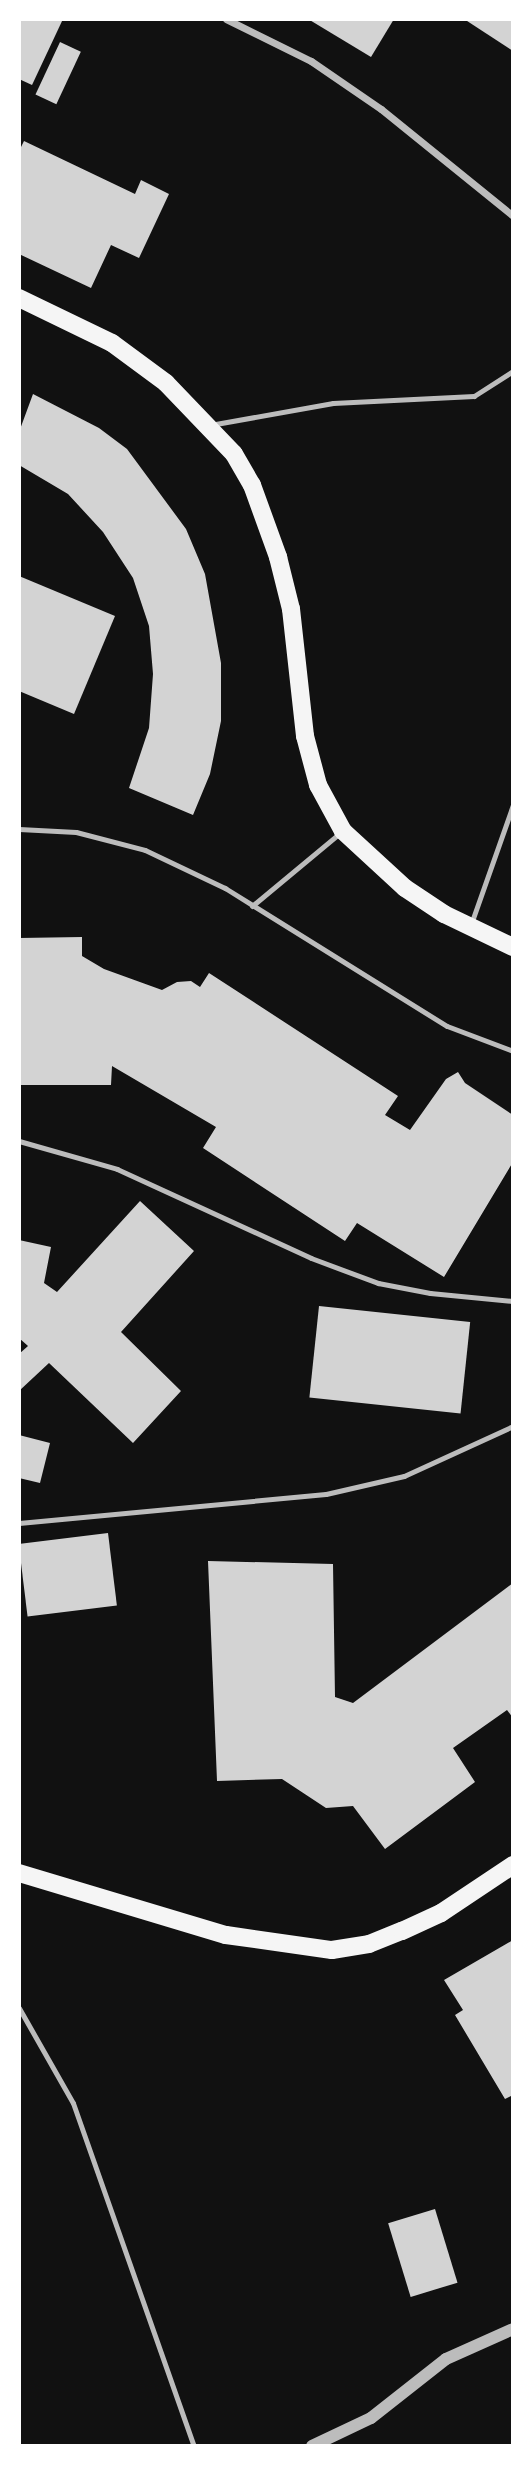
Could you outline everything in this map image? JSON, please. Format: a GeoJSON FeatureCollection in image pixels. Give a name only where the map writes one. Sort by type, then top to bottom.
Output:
{"type":"FeatureCollection","features":[{"type":"Feature","properties":{"kind":"main road"},"geometry":{"type":"LineString","coordinates":[[19,298],[112,343],[166,383],[209,425],[252,485],[266,520],[291,609],[305,736],[318,785],[343,831],[405,888],[470,927],[513,947]]}},
{"type":"Feature","properties":{"kind":"main road"},"geometry":{"type":"LineString","coordinates":[[19,1873],[226,1935],[332,1950],[369,1944],[441,1913],[513,1865]]}},
{"type":"Feature","properties":{"kind":"street"},"geometry":{"type":"LineString","coordinates":[[226,19],[310,61],[361,95],[436,149],[513,216]]}},
{"type":"Feature","properties":{"kind":"street"},"geometry":{"type":"LineString","coordinates":[[312,2446],[371,2418],[446,2359],[513,2329]]}},
{"type":"Feature","properties":{"kind":"lane"},"geometry":{"type":"LineString","coordinates":[[209,425],[332,403],[474,396],[513,371]]}},
{"type":"Feature","properties":{"kind":"lane"},"geometry":{"type":"LineString","coordinates":[[470,927],[513,805]]}},
{"type":"Feature","properties":{"kind":"lane"},"geometry":{"type":"LineString","coordinates":[[19,829],[76,832],[145,850],[252,906],[447,1026],[513,1051]]}},
{"type":"Feature","properties":{"kind":"lane"},"geometry":{"type":"LineString","coordinates":[[252,906],[343,831]]}},
{"type":"Feature","properties":{"kind":"lane"},"geometry":{"type":"LineString","coordinates":[[19,1141],[117,1169],[311,1258],[378,1283],[430,1293],[513,1301]]}},
{"type":"Feature","properties":{"kind":"lane"},"geometry":{"type":"LineString","coordinates":[[19,1523],[326,1494],[404,1476],[513,1426]]}},
{"type":"Feature","properties":{"kind":"lane"},"geometry":{"type":"LineString","coordinates":[[19,2008],[73,2103],[194,2446]]}},
{"type":"Feature","properties":{"kind":"building"},"geometry":{"type":"Polygon","coordinates":[[[19,19],[63,19],[32,85],[19,79],[19,19]]]}},
{"type":"Feature","properties":{"kind":"building"},"geometry":{"type":"Polygon","coordinates":[[[308,19],[394,19],[371,57],[308,19]]]}},
{"type":"Feature","properties":{"kind":"building"},"geometry":{"type":"Polygon","coordinates":[[[464,19],[513,19],[513,51],[464,19]]]}},
{"type":"Feature","properties":{"kind":"building"},"geometry":{"type":"Polygon","coordinates":[[[60,42],[81,52],[56,104],[35,95],[60,42]]]}},
{"type":"Feature","properties":{"kind":"building"},"geometry":{"type":"Polygon","coordinates":[[[24,141],[135,194],[141,180],[169,194],[139,258],[111,245],[91,288],[19,254],[19,151],[24,141]]]}},
{"type":"Feature","properties":{"kind":"building"},"geometry":{"type":"Polygon","coordinates":[[[33,394],[99,428],[127,449],[186,529],[205,574],[221,663],[221,721],[210,774],[193,815],[129,788],[149,728],[153,674],[149,626],[133,578],[103,532],[68,494],[19,465],[19,432],[33,394]]]}},
{"type":"Feature","properties":{"kind":"building"},"geometry":{"type":"Polygon","coordinates":[[[19,576],[115,616],[74,714],[19,691],[19,576]]]}},
{"type":"Feature","properties":{"kind":"building"},"geometry":{"type":"Polygon","coordinates":[[[82,937],[82,956],[104,969],[162,990],[177,982],[191,981],[200,987],[209,973],[398,1096],[385,1115],[410,1130],[446,1079],[458,1072],[465,1083],[513,1115],[513,1162],[444,1277],[357,1223],[345,1241],[203,1148],[216,1127],[112,1066],[111,1085],[19,1085],[19,938],[82,937]]]}},
{"type":"Feature","properties":{"kind":"building"},"geometry":{"type":"Polygon","coordinates":[[[140,1201],[194,1251],[121,1332],[181,1391],[133,1443],[49,1363],[19,1391],[19,1354],[28,1346],[19,1338],[19,1240],[51,1247],[44,1283],[57,1292],[140,1201]]]}},
{"type":"Feature","properties":{"kind":"building"},"geometry":{"type":"Polygon","coordinates":[[[319,1306],[470,1322],[461,1413],[309,1397],[319,1306]]]}},
{"type":"Feature","properties":{"kind":"building"},"geometry":{"type":"Polygon","coordinates":[[[19,1435],[50,1443],[40,1483],[19,1478],[19,1435]]]}},
{"type":"Feature","properties":{"kind":"building"},"geometry":{"type":"Polygon","coordinates":[[[108,1533],[117,1605],[28,1616],[19,1544],[108,1533]]]}},
{"type":"Feature","properties":{"kind":"building"},"geometry":{"type":"Polygon","coordinates":[[[208,1561],[333,1564],[335,1697],[353,1703],[513,1583],[513,1718],[507,1710],[453,1748],[475,1782],[385,1849],[353,1806],[326,1808],[282,1779],[217,1781],[208,1561]]]}},
{"type":"Feature","properties":{"kind":"building"},"geometry":{"type":"Polygon","coordinates":[[[513,1940],[513,2095],[505,2099],[455,2015],[463,2010],[444,1980],[513,1940]]]}},
{"type":"Feature","properties":{"kind":"building"},"geometry":{"type":"Polygon","coordinates":[[[435,2209],[458,2283],[411,2297],[388,2223],[435,2209]]]}}]}
